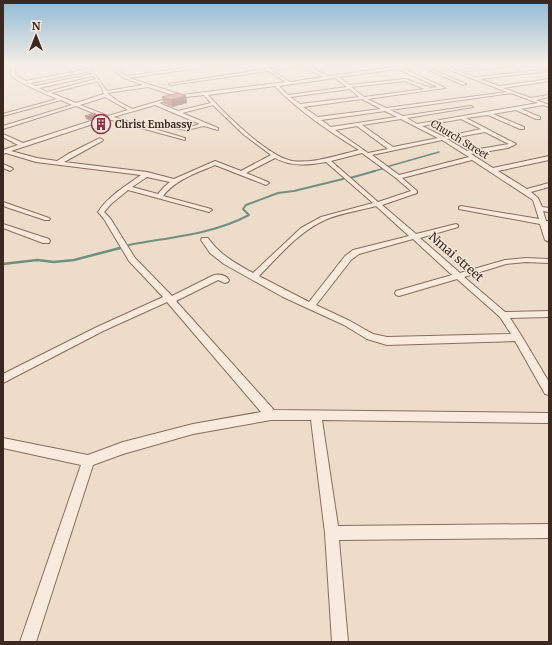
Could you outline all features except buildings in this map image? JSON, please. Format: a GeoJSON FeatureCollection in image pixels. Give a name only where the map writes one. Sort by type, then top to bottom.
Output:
{"type":"FeatureCollection","features":[{"type":"Feature","properties":{"kind":"street"},"geometry":{"type":"LineString","coordinates":[[51,95],[106,117],[183,139]]}},
{"type":"Feature","properties":{"kind":"street"},"geometry":{"type":"LineString","coordinates":[[3,128],[77,105],[102,95]]}},
{"type":"Feature","properties":{"kind":"street"},"geometry":{"type":"LineString","coordinates":[[106,95],[117,103],[131,110]]}},
{"type":"Feature","properties":{"kind":"street"},"geometry":{"type":"LineString","coordinates":[[4,152],[106,117],[181,96],[192,95]]}},
{"type":"Feature","properties":{"kind":"street"},"geometry":{"type":"LineString","coordinates":[[206,95],[234,124],[274,156],[290,162],[300,163],[392,149],[486,130]]}},
{"type":"Feature","properties":{"kind":"street"},"geometry":{"type":"LineString","coordinates":[[286,96],[292,95]]}},
{"type":"Feature","properties":{"kind":"street","name":"Church Street"},"geometry":{"type":"LineString","coordinates":[[360,95],[442,138],[526,191],[536,199],[546,223],[549,240]]}},
{"type":"Feature","properties":{"kind":"street"},"geometry":{"type":"LineString","coordinates":[[298,106],[388,95]]}},
{"type":"Feature","properties":{"kind":"street"},"geometry":{"type":"LineString","coordinates":[[316,119],[489,95]]}},
{"type":"Feature","properties":{"kind":"street"},"geometry":{"type":"LineString","coordinates":[[520,95],[549,106]]}},
{"type":"Feature","properties":{"kind":"street"},"geometry":{"type":"LineString","coordinates":[[254,277],[286,244],[303,230],[323,218],[378,204],[415,192],[366,153],[329,129],[286,96]]}},
{"type":"Feature","properties":{"kind":"street"},"geometry":{"type":"LineString","coordinates":[[530,99],[549,96]]}},
{"type":"Feature","properties":{"kind":"street"},"geometry":{"type":"LineString","coordinates":[[3,115],[60,99]]}},
{"type":"Feature","properties":{"kind":"street"},"geometry":{"type":"LineString","coordinates":[[154,103],[216,129]]}},
{"type":"Feature","properties":{"kind":"street"},"geometry":{"type":"LineString","coordinates":[[177,113],[213,104]]}},
{"type":"Feature","properties":{"kind":"street"},"geometry":{"type":"LineString","coordinates":[[418,125],[543,104]]}},
{"type":"Feature","properties":{"kind":"street"},"geometry":{"type":"LineString","coordinates":[[329,129],[471,107]]}},
{"type":"Feature","properties":{"kind":"street"},"geometry":{"type":"LineString","coordinates":[[515,108],[538,118]]}},
{"type":"Feature","properties":{"kind":"street"},"geometry":{"type":"LineString","coordinates":[[488,113],[522,128]]}},
{"type":"Feature","properties":{"kind":"street"},"geometry":{"type":"LineString","coordinates":[[462,118],[511,142],[513,145],[466,153]]}},
{"type":"Feature","properties":{"kind":"street"},"geometry":{"type":"LineString","coordinates":[[176,128],[186,129],[205,124]]}},
{"type":"Feature","properties":{"kind":"street"},"geometry":{"type":"LineString","coordinates":[[358,125],[392,149]]}},
{"type":"Feature","properties":{"kind":"street"},"geometry":{"type":"LineString","coordinates":[[3,135],[22,145]]}},
{"type":"Feature","properties":{"kind":"street"},"geometry":{"type":"LineString","coordinates":[[58,163],[100,140]]}},
{"type":"Feature","properties":{"kind":"street"},"geometry":{"type":"LineString","coordinates":[[4,152],[36,160],[110,168],[147,174],[175,181]]}},
{"type":"Feature","properties":{"kind":"street"},"geometry":{"type":"LineString","coordinates":[[241,173],[274,156]]}},
{"type":"Feature","properties":{"kind":"street"},"geometry":{"type":"LineString","coordinates":[[398,177],[472,158]]}},
{"type":"Feature","properties":{"kind":"street"},"geometry":{"type":"LineString","coordinates":[[492,170],[549,158]]}},
{"type":"Feature","properties":{"kind":"street","name":"Nmai street"},"geometry":{"type":"LineString","coordinates":[[326,159],[503,315],[546,381],[549,391]]}},
{"type":"Feature","properties":{"kind":"street"},"geometry":{"type":"LineString","coordinates":[[160,196],[166,188],[175,181],[215,163],[266,183]]}},
{"type":"Feature","properties":{"kind":"street"},"geometry":{"type":"LineString","coordinates":[[3,166],[10,169]]}},
{"type":"Feature","properties":{"kind":"street"},"geometry":{"type":"LineString","coordinates":[[147,174],[109,202],[101,212],[107,218],[132,260],[169,299],[271,415]]}},
{"type":"Feature","properties":{"kind":"street"},"geometry":{"type":"LineString","coordinates":[[526,191],[549,185]]}},
{"type":"Feature","properties":{"kind":"street"},"geometry":{"type":"LineString","coordinates":[[128,188],[209,210]]}},
{"type":"Feature","properties":{"kind":"street"},"geometry":{"type":"LineString","coordinates":[[3,204],[47,219]]}},
{"type":"Feature","properties":{"kind":"street"},"geometry":{"type":"LineString","coordinates":[[461,208],[546,223]]}},
{"type":"Feature","properties":{"kind":"street"},"geometry":{"type":"LineString","coordinates":[[539,208],[549,210]]}},
{"type":"Feature","properties":{"kind":"street"},"geometry":{"type":"LineString","coordinates":[[3,226],[46,241]]}},
{"type":"Feature","properties":{"kind":"street"},"geometry":{"type":"LineString","coordinates":[[311,306],[348,258],[356,252],[456,226]]}},
{"type":"Feature","properties":{"kind":"street"},"geometry":{"type":"LineString","coordinates":[[205,240],[213,251],[222,258],[254,277],[286,295],[347,323],[370,337],[387,341],[518,337]]}},
{"type":"Feature","properties":{"kind":"street"},"geometry":{"type":"LineString","coordinates":[[399,293],[505,262],[526,260],[549,261]]}},
{"type":"Feature","properties":{"kind":"street"},"geometry":{"type":"LineString","coordinates":[[3,379],[100,329],[217,277],[225,280]]}},
{"type":"Feature","properties":{"kind":"street"},"geometry":{"type":"LineString","coordinates":[[503,315],[549,314]]}},
{"type":"Feature","properties":{"kind":"street"},"geometry":{"type":"LineString","coordinates":[[3,443],[49,454],[88,461],[123,448],[193,429],[271,415],[549,418]]}},
{"type":"Feature","properties":{"kind":"street"},"geometry":{"type":"LineString","coordinates":[[316,415],[332,533],[340,642]]}},
{"type":"Feature","properties":{"kind":"street"},"geometry":{"type":"LineString","coordinates":[[28,642],[88,461]]}},
{"type":"Feature","properties":{"kind":"street"},"geometry":{"type":"LineString","coordinates":[[332,533],[549,531]]}},
{"type":"Feature","properties":{"kind":"waterway"},"geometry":{"type":"LineString","coordinates":[[386,167],[439,152]]}},
{"type":"Feature","properties":{"kind":"waterway"},"geometry":{"type":"LineString","coordinates":[[371,172],[385,168]]}},
{"type":"Feature","properties":{"kind":"waterway"},"geometry":{"type":"LineString","coordinates":[[350,178],[375,171]]}},
{"type":"Feature","properties":{"kind":"waterway"},"geometry":{"type":"LineString","coordinates":[[129,245],[220,227],[249,215],[243,209],[246,205],[278,193],[294,191],[343,179]]}},
{"type":"Feature","properties":{"kind":"waterway"},"geometry":{"type":"LineString","coordinates":[[117,249],[121,248]]}},
{"type":"Feature","properties":{"kind":"waterway"},"geometry":{"type":"LineString","coordinates":[[3,264],[37,260],[54,262],[74,260],[117,249]]}},
{"type":"Feature","properties":{"kind":"place","name":"Christ Embassy"},"geometry":{"type":"Point","coordinates":[101,124]}}]}
